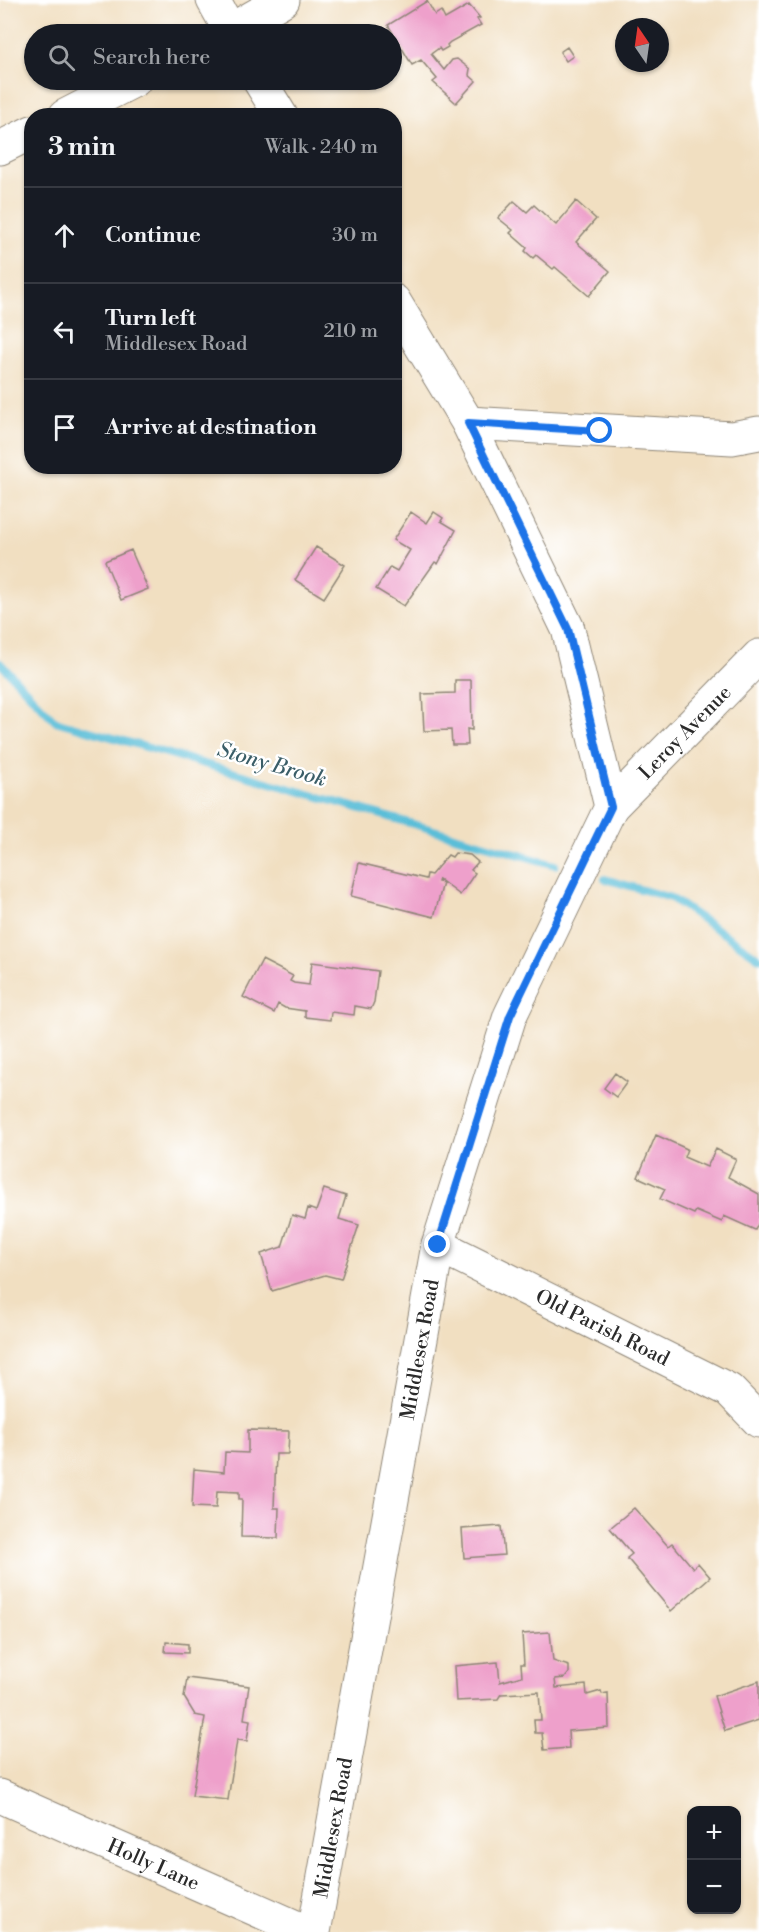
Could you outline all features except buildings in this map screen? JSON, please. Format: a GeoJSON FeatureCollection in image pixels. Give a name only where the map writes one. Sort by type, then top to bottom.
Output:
{"type":"FeatureCollection","features":[{"type":"Feature","properties":{"kind":"main road"},"geometry":{"type":"LineString","coordinates":[[213,0],[224,24]]}},
{"type":"Feature","properties":{"kind":"main road"},"geometry":{"type":"LineString","coordinates":[[243,24],[283,0]]}},
{"type":"Feature","properties":{"kind":"main road"},"geometry":{"type":"LineString","coordinates":[[81,108],[116,90]]}},
{"type":"Feature","properties":{"kind":"main road"},"geometry":{"type":"LineString","coordinates":[[265,90],[276,108]]}},
{"type":"Feature","properties":{"kind":"main road"},"geometry":{"type":"LineString","coordinates":[[0,148],[24,136]]}},
{"type":"Feature","properties":{"kind":"main road"},"geometry":{"type":"LineString","coordinates":[[402,314],[468,423],[568,629],[611,807]]}},
{"type":"Feature","properties":{"kind":"main road"},"geometry":{"type":"LineString","coordinates":[[468,423],[732,438],[759,433]]}},
{"type":"Feature","properties":{"kind":"main road","name":"Leroy Avenue"},"geometry":{"type":"LineString","coordinates":[[611,807],[759,656]]}},
{"type":"Feature","properties":{"kind":"main road","name":"Middlesex Road"},"geometry":{"type":"LineString","coordinates":[[314,1932],[438,1245],[510,1016],[611,807]]}},
{"type":"Feature","properties":{"kind":"main road","name":"Old Parish Road"},"geometry":{"type":"LineString","coordinates":[[438,1245],[729,1390],[759,1421]]}},
{"type":"Feature","properties":{"kind":"main road","name":"Holly Lane"},"geometry":{"type":"LineString","coordinates":[[0,1796],[307,1932]]}},
{"type":"Feature","properties":{"kind":"waterway","name":"Stony Brook"},"geometry":{"type":"LineString","coordinates":[[0,663],[55,721],[555,865]]}},
{"type":"Feature","properties":{"kind":"waterway","name":"Stony Brook"},"geometry":{"type":"LineString","coordinates":[[605,879],[671,898],[759,958]]}},
{"type":"Feature","properties":{"kind":"route"},"geometry":{"type":"LineString","coordinates":[[438,1245],[510,1016],[611,807],[568,629],[468,423],[600,431]]}}]}
